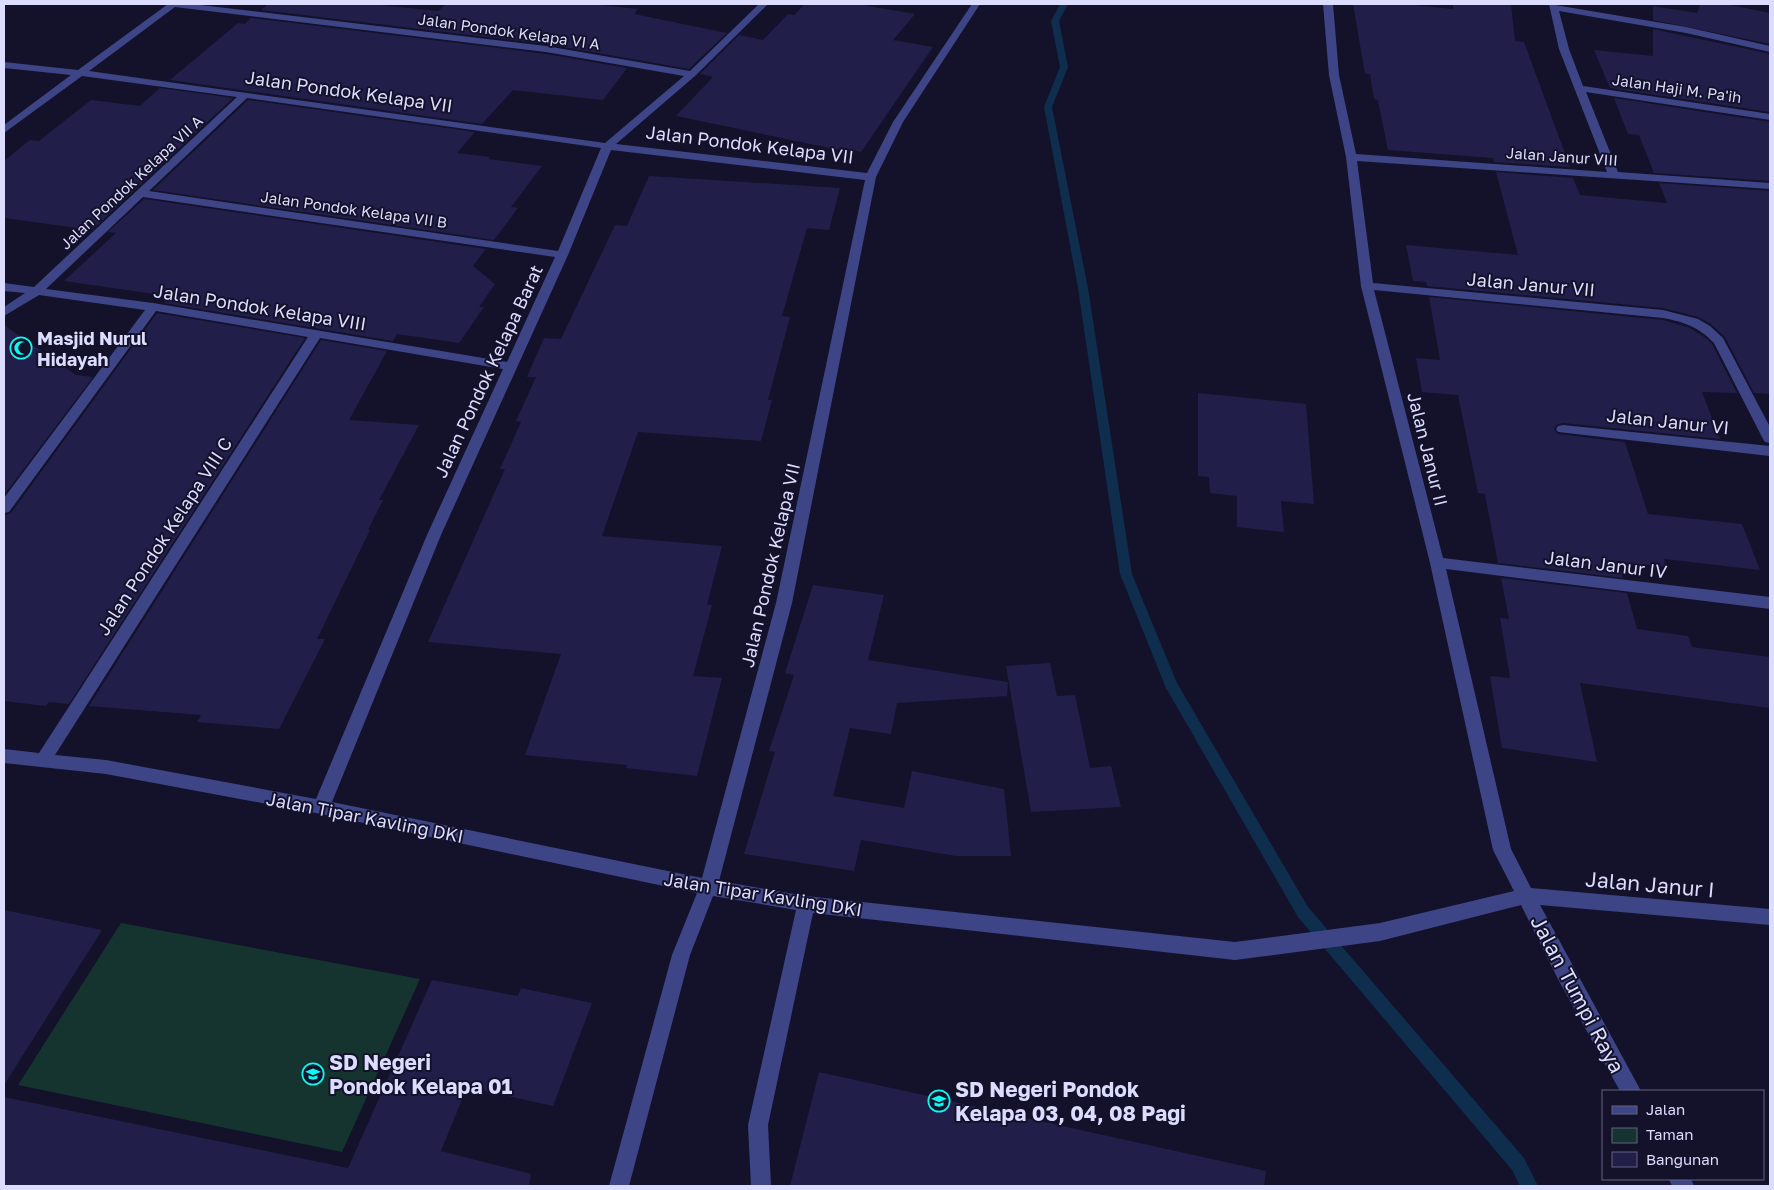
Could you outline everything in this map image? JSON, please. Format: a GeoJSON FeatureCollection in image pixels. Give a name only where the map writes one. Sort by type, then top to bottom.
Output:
{"type":"FeatureCollection","features":[{"type":"Feature","properties":{"kind":"street"},"geometry":{"type":"LineString","coordinates":[[4,130],[173,4]]}},
{"type":"Feature","properties":{"kind":"street","name":"Jalan Pondok Kelapa VI A"},"geometry":{"type":"LineString","coordinates":[[173,4],[546,49],[692,74]]}},
{"type":"Feature","properties":{"kind":"street","name":"Jalan Pondok Kelapa Barat"},"geometry":{"type":"LineString","coordinates":[[321,807],[434,535],[509,366],[562,255],[607,146],[692,74],[762,4]]}},
{"type":"Feature","properties":{"kind":"street"},"geometry":{"type":"LineString","coordinates":[[871,178],[898,122],[976,4]]}},
{"type":"Feature","properties":{"kind":"street","name":"Jalan Janur II"},"geometry":{"type":"LineString","coordinates":[[1328,4],[1334,75],[1351,157],[1367,286],[1437,562],[1502,850],[1526,896]]}},
{"type":"Feature","properties":{"kind":"street"},"geometry":{"type":"LineString","coordinates":[[1614,175],[1564,50],[1554,5],[1686,30],[1770,49]]}},
{"type":"Feature","properties":{"kind":"street","name":"Jalan Pondok Kelapa VII"},"geometry":{"type":"LineString","coordinates":[[4,65],[81,72],[607,146],[871,178],[784,603],[708,887],[681,955],[619,1186]]}},
{"type":"Feature","properties":{"kind":"street","name":"Jalan Haji M. Pa'ih"},"geometry":{"type":"LineString","coordinates":[[1579,88],[1770,117]]}},
{"type":"Feature","properties":{"kind":"street","name":"Jalan Pondok Kelapa VII A"},"geometry":{"type":"LineString","coordinates":[[4,312],[37,291],[245,95]]}},
{"type":"Feature","properties":{"kind":"street","name":"Jalan Janur VIII"},"geometry":{"type":"LineString","coordinates":[[1351,157],[1770,186]]}},
{"type":"Feature","properties":{"kind":"street","name":"Jalan Pondok Kelapa VII B"},"geometry":{"type":"LineString","coordinates":[[141,193],[562,255]]}},
{"type":"Feature","properties":{"kind":"street","name":"Jalan Pondok Kelapa VIII"},"geometry":{"type":"LineString","coordinates":[[4,286],[153,307],[509,366]]}},
{"type":"Feature","properties":{"kind":"street","name":"Jalan Janur VII"},"geometry":{"type":"LineString","coordinates":[[1367,286],[1663,314],[1692,319],[1710,332],[1718,341],[1770,439]]}},
{"type":"Feature","properties":{"kind":"street"},"geometry":{"type":"LineString","coordinates":[[4,508],[153,307]]}},
{"type":"Feature","properties":{"kind":"street","name":"Jalan Pondok Kelapa VIII C"},"geometry":{"type":"LineString","coordinates":[[43,760],[317,333]]}},
{"type":"Feature","properties":{"kind":"street","name":"Jalan Janur VI"},"geometry":{"type":"LineString","coordinates":[[1563,429],[1770,451]]}},
{"type":"Feature","properties":{"kind":"street","name":"Jalan Janur IV"},"geometry":{"type":"LineString","coordinates":[[1437,562],[1770,603]]}},
{"type":"Feature","properties":{"kind":"street","name":"Jalan Tipar Kavling DKI"},"geometry":{"type":"LineString","coordinates":[[4,756],[106,767],[321,807],[708,887],[806,904],[1235,951],[1380,932],[1526,896]]}},
{"type":"Feature","properties":{"kind":"street","name":"Jalan Janur I"},"geometry":{"type":"LineString","coordinates":[[1526,896],[1770,918]]}},
{"type":"Feature","properties":{"kind":"street","name":"Jalan Tumpi Raya"},"geometry":{"type":"LineString","coordinates":[[1526,896],[1566,975],[1630,1090]]}},
{"type":"Feature","properties":{"kind":"street"},"geometry":{"type":"LineString","coordinates":[[761,1186],[758,1125],[806,904]]}},
{"type":"Feature","properties":{"kind":"green space"},"geometry":{"type":"Polygon","coordinates":[[[121,923],[420,979],[342,1152],[18,1085],[121,923]]]}},
{"type":"Feature","properties":{"kind":"building"},"geometry":{"type":"Polygon","coordinates":[[[268,4],[371,4],[438,11],[446,4],[591,4],[638,9],[634,14],[727,33],[689,69],[546,44],[261,10],[268,4]]]}},
{"type":"Feature","properties":{"kind":"building"},"geometry":{"type":"Polygon","coordinates":[[[805,4],[857,4],[915,14],[893,40],[933,47],[861,152],[850,149],[849,152],[676,116],[713,77],[700,74],[739,35],[763,40],[788,14],[794,15],[805,4]]]}},
{"type":"Feature","properties":{"kind":"building"},"geometry":{"type":"Polygon","coordinates":[[[1353,4],[1405,4],[1453,9],[1453,4],[1511,4],[1515,41],[1524,42],[1570,167],[1494,162],[1493,158],[1388,150],[1378,100],[1374,99],[1370,74],[1365,74],[1353,4]]]}},
{"type":"Feature","properties":{"kind":"building"},"geometry":{"type":"Polygon","coordinates":[[[1700,4],[1726,4],[1770,13],[1770,44],[1653,20],[1653,6],[1697,13],[1700,4]]]}},
{"type":"Feature","properties":{"kind":"building"},"geometry":{"type":"Polygon","coordinates":[[[251,18],[546,54],[627,68],[603,100],[513,90],[482,124],[170,80],[238,23],[245,24],[251,18]]]}},
{"type":"Feature","properties":{"kind":"building"},"geometry":{"type":"Polygon","coordinates":[[[1653,29],[1770,54],[1770,112],[1610,88],[1594,50],[1653,56],[1653,29]]]}},
{"type":"Feature","properties":{"kind":"building"},"geometry":{"type":"Polygon","coordinates":[[[160,88],[233,98],[92,230],[4,218],[4,161],[30,140],[39,141],[91,100],[140,106],[160,88]]]}},
{"type":"Feature","properties":{"kind":"building"},"geometry":{"type":"Polygon","coordinates":[[[1614,98],[1770,122],[1770,181],[1654,173],[1639,135],[1628,134],[1614,98]]]}},
{"type":"Feature","properties":{"kind":"building"},"geometry":{"type":"Polygon","coordinates":[[[248,100],[475,132],[457,153],[542,166],[511,207],[518,208],[494,240],[153,190],[248,100]]]}},
{"type":"Feature","properties":{"kind":"building"},"geometry":{"type":"Polygon","coordinates":[[[1496,172],[1573,178],[1580,195],[1667,203],[1659,183],[1770,191],[1770,394],[1754,393],[1725,337],[1711,324],[1698,317],[1663,308],[1427,286],[1426,282],[1413,281],[1406,245],[1518,255],[1496,172]]]}},
{"type":"Feature","properties":{"kind":"building"},"geometry":{"type":"Polygon","coordinates":[[[649,176],[840,188],[829,230],[807,228],[782,316],[790,317],[768,400],[772,400],[761,441],[638,432],[602,536],[722,546],[707,605],[712,605],[693,676],[722,678],[697,776],[626,768],[627,765],[525,755],[561,654],[428,642],[505,469],[500,469],[521,422],[516,421],[536,377],[527,377],[544,338],[561,339],[615,225],[627,226],[649,176]]]}},
{"type":"Feature","properties":{"kind":"building"},"geometry":{"type":"Polygon","coordinates":[[[144,199],[486,249],[473,266],[495,284],[479,307],[484,307],[459,343],[397,334],[393,341],[164,303],[169,296],[64,281],[116,233],[108,232],[144,199]]]}},
{"type":"Feature","properties":{"kind":"building"},"geometry":{"type":"Polygon","coordinates":[[[1429,297],[1663,320],[1690,328],[1707,339],[1712,344],[1737,393],[1702,392],[1720,439],[1563,423],[1556,425],[1554,430],[1558,434],[1625,442],[1648,514],[1742,524],[1760,570],[1664,559],[1666,567],[1619,562],[1623,578],[1498,563],[1485,494],[1478,493],[1458,395],[1422,392],[1416,358],[1440,360],[1429,297]]]}},
{"type":"Feature","properties":{"kind":"building"},"geometry":{"type":"Polygon","coordinates":[[[157,313],[305,338],[69,704],[49,702],[46,706],[4,701],[4,515],[11,513],[157,313]]]}},
{"type":"Feature","properties":{"kind":"building"},"geometry":{"type":"Polygon","coordinates":[[[4,325],[76,375],[93,377],[4,495],[4,325]]]}},
{"type":"Feature","properties":{"kind":"building"},"geometry":{"type":"Polygon","coordinates":[[[321,340],[387,351],[349,420],[419,425],[379,500],[383,500],[368,530],[370,530],[317,639],[325,639],[279,729],[197,722],[201,715],[89,706],[321,340]]]}},
{"type":"Feature","properties":{"kind":"building"},"geometry":{"type":"Polygon","coordinates":[[[1198,393],[1306,404],[1314,504],[1281,501],[1284,532],[1237,527],[1237,496],[1210,493],[1209,477],[1198,476],[1198,393]]]}},
{"type":"Feature","properties":{"kind":"building"},"geometry":{"type":"Polygon","coordinates":[[[1501,578],[1627,593],[1637,629],[1688,636],[1692,647],[1770,657],[1770,708],[1580,683],[1597,762],[1502,748],[1490,676],[1510,678],[1500,618],[1509,619],[1501,578]]]}},
{"type":"Feature","properties":{"kind":"building"},"geometry":{"type":"Polygon","coordinates":[[[813,585],[884,595],[868,660],[1008,682],[1007,696],[897,703],[891,734],[850,728],[833,796],[904,808],[912,771],[1004,789],[1011,856],[956,856],[861,840],[854,871],[744,854],[775,752],[769,751],[794,675],[785,673],[813,585]]]}},
{"type":"Feature","properties":{"kind":"building"},"geometry":{"type":"Polygon","coordinates":[[[1050,663],[1057,696],[1075,695],[1090,768],[1111,766],[1121,807],[1031,812],[1006,666],[1050,663]]]}},
{"type":"Feature","properties":{"kind":"building"},"geometry":{"type":"Polygon","coordinates":[[[4,910],[102,930],[4,1085],[4,910]]]}},
{"type":"Feature","properties":{"kind":"building"},"geometry":{"type":"Polygon","coordinates":[[[432,980],[518,996],[521,988],[592,1003],[553,1106],[467,1087],[441,1151],[531,1174],[529,1186],[4,1186],[4,1097],[348,1168],[432,980]]]}},
{"type":"Feature","properties":{"kind":"building"},"geometry":{"type":"Polygon","coordinates":[[[819,1072],[1266,1171],[1264,1186],[790,1186],[819,1072]]]}},
{"type":"Feature","properties":{"kind":"waterway"},"geometry":{"type":"LineString","coordinates":[[1064,4],[1055,21],[1064,67],[1048,107],[1083,288],[1126,574],[1171,684],[1303,912],[1518,1164],[1529,1186]]}},
{"type":"Feature","properties":{"kind":"place","name":"Masjid Nurul Hidayah"},"geometry":{"type":"Point","coordinates":[21,348]}},
{"type":"Feature","properties":{"kind":"place","name":"SD Negeri Pondok Kelapa 01"},"geometry":{"type":"Point","coordinates":[313,1074]}},
{"type":"Feature","properties":{"kind":"place","name":"SD Negeri Pondok Kelapa 03, 04, 08 Pagi"},"geometry":{"type":"Point","coordinates":[939,1101]}}]}
